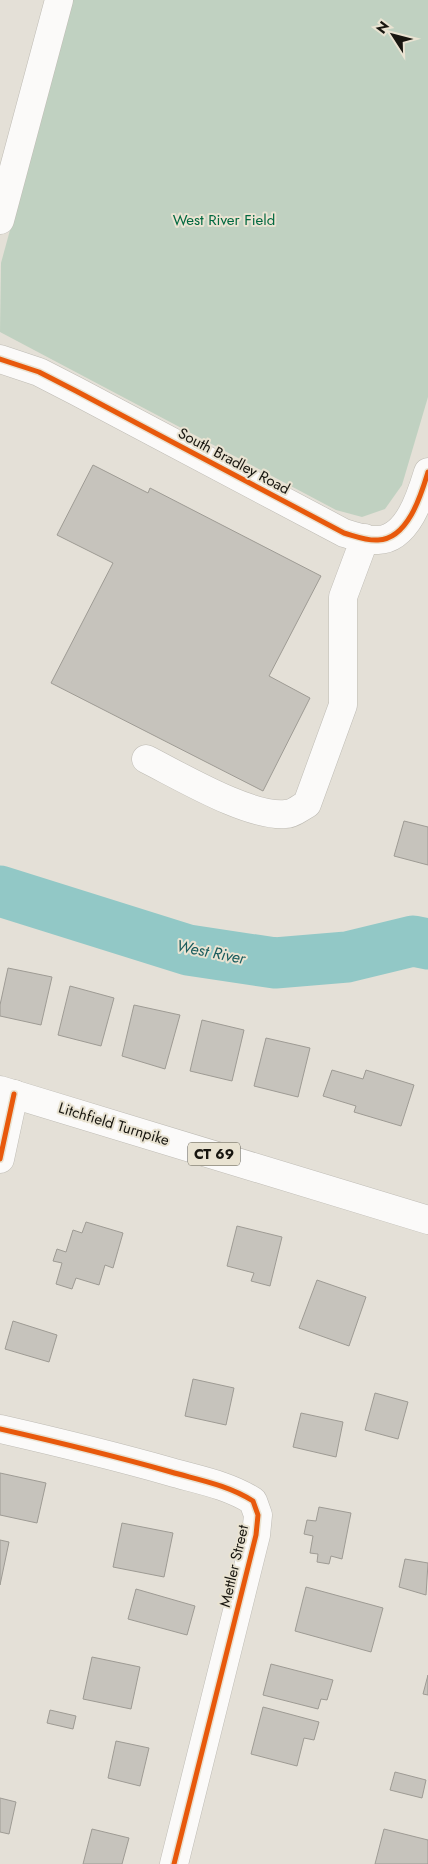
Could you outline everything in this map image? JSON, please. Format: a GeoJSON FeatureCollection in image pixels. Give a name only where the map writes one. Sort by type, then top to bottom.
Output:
{"type":"FeatureCollection","features":[{"type":"Feature","properties":{"kind":"street"},"geometry":{"type":"LineString","coordinates":[[0,220],[59,0]]}},
{"type":"Feature","properties":{"kind":"street","name":"South Bradley Road"},"geometry":{"type":"LineString","coordinates":[[0,359],[39,372],[344,533],[379,541],[394,534],[411,518],[428,472]]}},
{"type":"Feature","properties":{"kind":"street"},"geometry":{"type":"LineString","coordinates":[[146,759],[239,804],[263,812],[288,814],[307,804],[343,705],[343,597],[364,538]]}},
{"type":"Feature","properties":{"kind":"street"},"geometry":{"type":"LineString","coordinates":[[0,1159],[7,1092]]}},
{"type":"Feature","properties":{"kind":"street","name":"Litchfield Turnpike"},"geometry":{"type":"LineString","coordinates":[[7,1092],[428,1220]]}},
{"type":"Feature","properties":{"kind":"street","name":"Mettler Street"},"geometry":{"type":"LineString","coordinates":[[0,1429],[116,1456],[194,1478],[238,1491],[254,1501],[258,1515],[256,1535],[174,1864]]}},
{"type":"Feature","properties":{"kind":"green space","name":"West River Field"},"geometry":{"type":"Polygon","coordinates":[[[73,0],[428,0],[428,397],[402,485],[385,509],[362,517],[336,510],[0,332],[1,263],[73,0]]]}},
{"type":"Feature","properties":{"kind":"building"},"geometry":{"type":"Polygon","coordinates":[[[93,465],[148,493],[150,488],[321,576],[269,676],[310,698],[263,791],[51,683],[113,563],[57,535],[93,465]]]}},
{"type":"Feature","properties":{"kind":"building"},"geometry":{"type":"Polygon","coordinates":[[[404,821],[428,827],[428,865],[394,856],[404,821]]]}},
{"type":"Feature","properties":{"kind":"building"},"geometry":{"type":"Polygon","coordinates":[[[8,968],[52,977],[41,1025],[0,1016],[0,1005],[8,968]]]}},
{"type":"Feature","properties":{"kind":"building"},"geometry":{"type":"Polygon","coordinates":[[[70,986],[114,998],[101,1046],[58,1035],[70,986]]]}},
{"type":"Feature","properties":{"kind":"building"},"geometry":{"type":"Polygon","coordinates":[[[134,1005],[180,1015],[165,1069],[122,1056],[134,1005]]]}},
{"type":"Feature","properties":{"kind":"building"},"geometry":{"type":"Polygon","coordinates":[[[202,1020],[244,1030],[232,1081],[190,1071],[202,1020]]]}},
{"type":"Feature","properties":{"kind":"building"},"geometry":{"type":"Polygon","coordinates":[[[266,1038],[310,1048],[298,1097],[254,1086],[266,1038]]]}},
{"type":"Feature","properties":{"kind":"building"},"geometry":{"type":"Polygon","coordinates":[[[332,1070],[363,1079],[366,1070],[414,1085],[401,1126],[354,1112],[356,1106],[323,1096],[332,1070]]]}},
{"type":"Feature","properties":{"kind":"building"},"geometry":{"type":"Polygon","coordinates":[[[86,1222],[123,1233],[113,1268],[105,1265],[99,1285],[76,1278],[72,1289],[56,1284],[62,1263],[53,1261],[57,1249],[66,1252],[73,1230],[82,1233],[86,1222]]]}},
{"type":"Feature","properties":{"kind":"building"},"geometry":{"type":"Polygon","coordinates":[[[237,1226],[282,1237],[270,1286],[251,1281],[254,1273],[227,1266],[237,1226]]]}},
{"type":"Feature","properties":{"kind":"building"},"geometry":{"type":"Polygon","coordinates":[[[317,1280],[366,1297],[349,1346],[299,1328],[317,1280]]]}},
{"type":"Feature","properties":{"kind":"building"},"geometry":{"type":"Polygon","coordinates":[[[13,1321],[57,1335],[49,1362],[5,1349],[13,1321]]]}},
{"type":"Feature","properties":{"kind":"building"},"geometry":{"type":"Polygon","coordinates":[[[193,1379],[234,1388],[226,1425],[185,1416],[193,1379]]]}},
{"type":"Feature","properties":{"kind":"building"},"geometry":{"type":"Polygon","coordinates":[[[375,1393],[408,1402],[398,1439],[365,1430],[375,1393]]]}},
{"type":"Feature","properties":{"kind":"building"},"geometry":{"type":"Polygon","coordinates":[[[301,1413],[343,1422],[336,1457],[293,1447],[301,1413]]]}},
{"type":"Feature","properties":{"kind":"building"},"geometry":{"type":"Polygon","coordinates":[[[0,1473],[46,1483],[37,1523],[0,1515],[0,1473]]]}},
{"type":"Feature","properties":{"kind":"building"},"geometry":{"type":"Polygon","coordinates":[[[319,1507],[351,1513],[342,1559],[331,1556],[329,1564],[317,1562],[318,1554],[310,1553],[313,1536],[304,1534],[307,1520],[316,1521],[319,1507]]]}},
{"type":"Feature","properties":{"kind":"building"},"geometry":{"type":"Polygon","coordinates":[[[122,1523],[173,1533],[164,1577],[113,1567],[122,1523]]]}},
{"type":"Feature","properties":{"kind":"building"},"geometry":{"type":"Polygon","coordinates":[[[0,1540],[9,1542],[0,1585],[0,1540]]]}},
{"type":"Feature","properties":{"kind":"building"},"geometry":{"type":"Polygon","coordinates":[[[405,1559],[428,1563],[426,1595],[399,1587],[405,1559]]]}},
{"type":"Feature","properties":{"kind":"building"},"geometry":{"type":"Polygon","coordinates":[[[306,1587],[383,1608],[371,1652],[295,1631],[306,1587]]]}},
{"type":"Feature","properties":{"kind":"building"},"geometry":{"type":"Polygon","coordinates":[[[136,1589],[195,1606],[187,1635],[128,1619],[136,1589]]]}},
{"type":"Feature","properties":{"kind":"building"},"geometry":{"type":"Polygon","coordinates":[[[92,1657],[140,1667],[131,1709],[83,1699],[92,1657]]]}},
{"type":"Feature","properties":{"kind":"building"},"geometry":{"type":"Polygon","coordinates":[[[271,1664],[333,1680],[327,1700],[321,1699],[318,1709],[263,1695],[271,1664]]]}},
{"type":"Feature","properties":{"kind":"building"},"geometry":{"type":"Polygon","coordinates":[[[428,1675],[428,1695],[423,1694],[428,1675]]]}},
{"type":"Feature","properties":{"kind":"building"},"geometry":{"type":"Polygon","coordinates":[[[263,1707],[319,1722],[314,1740],[304,1738],[297,1766],[251,1754],[263,1707]]]}},
{"type":"Feature","properties":{"kind":"building"},"geometry":{"type":"Polygon","coordinates":[[[50,1710],[76,1716],[73,1729],[47,1723],[50,1710]]]}},
{"type":"Feature","properties":{"kind":"building"},"geometry":{"type":"Polygon","coordinates":[[[116,1741],[149,1748],[140,1786],[108,1778],[116,1741]]]}},
{"type":"Feature","properties":{"kind":"building"},"geometry":{"type":"Polygon","coordinates":[[[395,1772],[426,1780],[422,1798],[390,1790],[395,1772]]]}},
{"type":"Feature","properties":{"kind":"building"},"geometry":{"type":"Polygon","coordinates":[[[0,1798],[16,1802],[9,1834],[0,1832],[0,1798]]]}},
{"type":"Feature","properties":{"kind":"building"},"geometry":{"type":"Polygon","coordinates":[[[92,1829],[129,1838],[122,1864],[83,1864],[92,1829]]]}},
{"type":"Feature","properties":{"kind":"building"},"geometry":{"type":"Polygon","coordinates":[[[384,1829],[428,1840],[428,1864],[375,1864],[384,1829]]]}},
{"type":"Feature","properties":{"kind":"waterway","name":"West River"},"geometry":{"type":"LineString","coordinates":[[0,891],[188,950],[275,963],[347,957],[413,941],[428,944]]}},
{"type":"Feature","properties":{"kind":"cycle path"},"geometry":{"type":"LineString","coordinates":[[0,359],[39,372],[344,533],[361,538],[378,540],[388,538],[397,532],[412,514],[428,472]]}},
{"type":"Feature","properties":{"kind":"cycle path"},"geometry":{"type":"LineString","coordinates":[[0,1159],[14,1094]]}},
{"type":"Feature","properties":{"kind":"cycle path"},"geometry":{"type":"LineString","coordinates":[[0,1429],[203,1480],[234,1491],[253,1501],[258,1515],[256,1535],[174,1864]]}}]}
